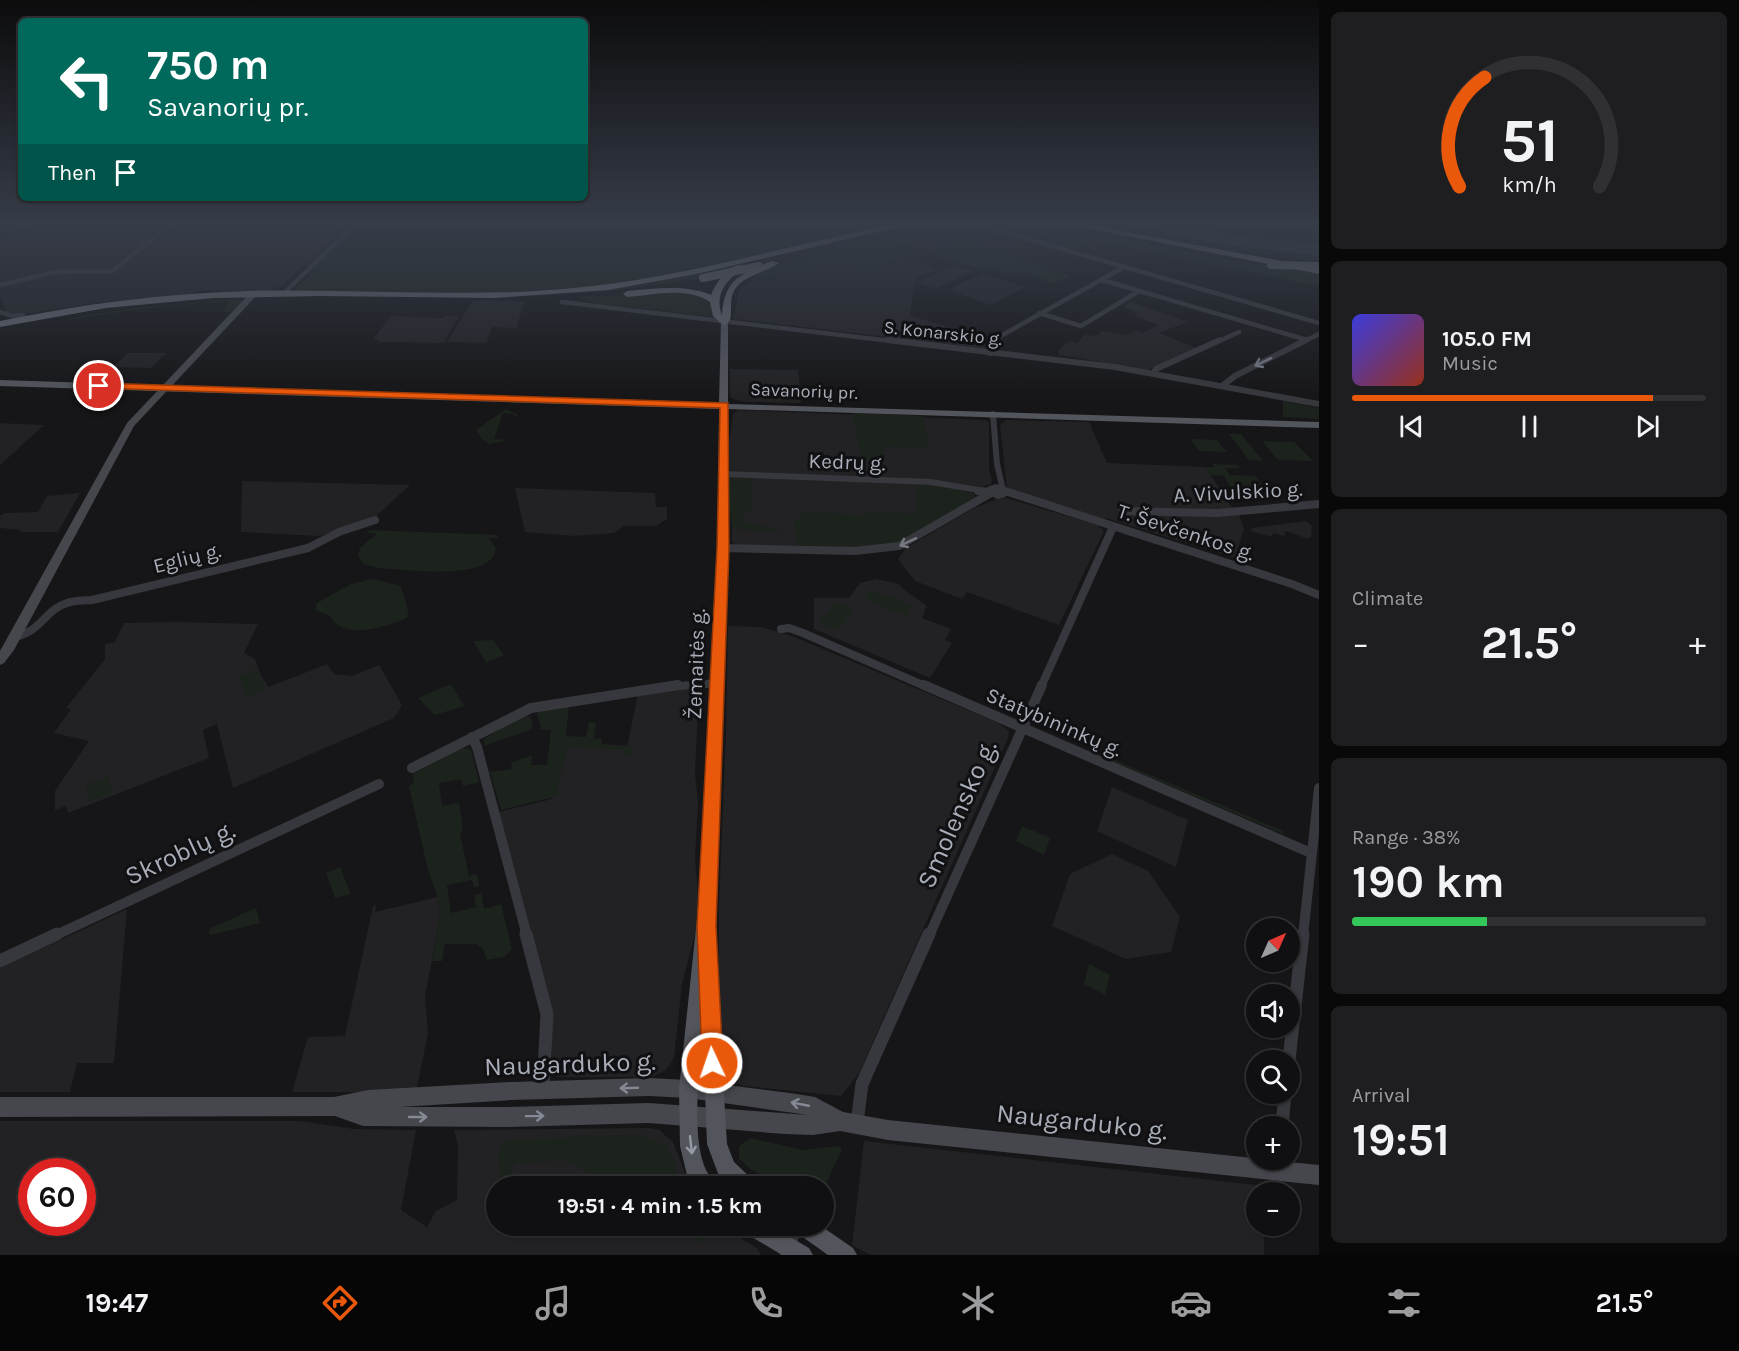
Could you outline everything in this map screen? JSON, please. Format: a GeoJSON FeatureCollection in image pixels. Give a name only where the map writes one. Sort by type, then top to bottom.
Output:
{"type":"FeatureCollection","features":[{"type":"Feature","properties":{"kind":"highway"},"geometry":{"type":"LineString","coordinates":[[206,298],[251,297],[285,292],[503,295],[562,292],[648,282]]}},
{"type":"Feature","properties":{"kind":"highway"},"geometry":{"type":"LineString","coordinates":[[536,297],[624,291],[681,282]]}},
{"type":"Feature","properties":{"kind":"highway"},"geometry":{"type":"LineString","coordinates":[[722,282],[717,288],[715,301],[718,318],[724,322],[729,293],[740,282]]}},
{"type":"Feature","properties":{"kind":"highway"},"geometry":{"type":"LineString","coordinates":[[0,323],[23,315],[105,303],[206,298],[536,297],[689,291],[706,295],[715,301]]}},
{"type":"Feature","properties":{"kind":"highway"},"geometry":{"type":"LineString","coordinates":[[0,323],[164,300],[251,297]]}},
{"type":"Feature","properties":{"kind":"highway"},"geometry":{"type":"LineString","coordinates":[[124,308],[229,298]]}},
{"type":"Feature","properties":{"kind":"highway"},"geometry":{"type":"LineString","coordinates":[[0,331],[164,300]]}},
{"type":"Feature","properties":{"kind":"main road"},"geometry":{"type":"LineString","coordinates":[[0,660],[130,425],[251,297]]}},
{"type":"Feature","properties":{"kind":"main road","name":"Žemaitės g."},"geometry":{"type":"LineString","coordinates":[[700,1176],[693,1162],[688,1089],[706,926],[723,548],[724,322]]}},
{"type":"Feature","properties":{"kind":"main road","name":"Savanorių pr."},"geometry":{"type":"LineString","coordinates":[[0,383],[1319,424]]}},
{"type":"Feature","properties":{"kind":"main road","name":"Žemaitės g."},"geometry":{"type":"LineString","coordinates":[[706,926],[714,1117],[717,1144],[722,1161],[733,1176]]}},
{"type":"Feature","properties":{"kind":"main road","name":"Naugarduko g."},"geometry":{"type":"LineString","coordinates":[[0,1107],[334,1107],[368,1100],[543,1089],[649,1088],[688,1089],[815,1107],[848,1123]]}},
{"type":"Feature","properties":{"kind":"main road","name":"Naugarduko g."},"geometry":{"type":"LineString","coordinates":[[334,1107],[363,1116],[649,1113],[804,1124],[848,1123],[888,1130],[1246,1161]]}},
{"type":"Feature","properties":{"kind":"main road","name":"Naugarduko g."},"geometry":{"type":"LineString","coordinates":[[1300,1169],[1319,1175]]}},
{"type":"Feature","properties":{"kind":"main road"},"geometry":{"type":"LineString","coordinates":[[767,1236],[792,1253]]}},
{"type":"Feature","properties":{"kind":"main road"},"geometry":{"type":"LineString","coordinates":[[818,1236],[846,1255]]}},
{"type":"Feature","properties":{"kind":"street"},"geometry":{"type":"LineString","coordinates":[[285,292],[296,282]]}},
{"type":"Feature","properties":{"kind":"street"},"geometry":{"type":"LineString","coordinates":[[990,353],[991,340],[1099,282]]}},
{"type":"Feature","properties":{"kind":"street"},"geometry":{"type":"LineString","coordinates":[[1107,282],[1307,340]]}},
{"type":"Feature","properties":{"kind":"street"},"geometry":{"type":"LineString","coordinates":[[1175,282],[1319,323]]}},
{"type":"Feature","properties":{"kind":"street"},"geometry":{"type":"LineString","coordinates":[[1039,313],[1082,326],[1139,291]]}},
{"type":"Feature","properties":{"kind":"street","name":"S. Konarskio g."},"geometry":{"type":"LineString","coordinates":[[562,302],[1153,373],[1319,404]]}},
{"type":"Feature","properties":{"kind":"street"},"geometry":{"type":"LineString","coordinates":[[0,312],[7,315],[23,315]]}},
{"type":"Feature","properties":{"kind":"street"},"geometry":{"type":"LineString","coordinates":[[1153,373],[1156,369],[1239,332]]}},
{"type":"Feature","properties":{"kind":"street"},"geometry":{"type":"LineString","coordinates":[[1222,386],[1235,376],[1319,334]]}},
{"type":"Feature","properties":{"kind":"street"},"geometry":{"type":"LineString","coordinates":[[723,548],[855,551],[899,546],[996,491],[997,465],[993,414]]}},
{"type":"Feature","properties":{"kind":"street","name":"Kedrų g."},"geometry":{"type":"LineString","coordinates":[[722,474],[931,482],[970,490],[996,491]]}},
{"type":"Feature","properties":{"kind":"street"},"geometry":{"type":"LineString","coordinates":[[970,490],[978,496],[976,503]]}},
{"type":"Feature","properties":{"kind":"street","name":"T. Ševčenkos g."},"geometry":{"type":"LineString","coordinates":[[996,491],[1292,584],[1319,595]]}},
{"type":"Feature","properties":{"kind":"street","name":"A. Vivulskio g."},"geometry":{"type":"LineString","coordinates":[[1123,511],[1218,513],[1319,504]]}},
{"type":"Feature","properties":{"kind":"street","name":"Eglių g."},"geometry":{"type":"LineString","coordinates":[[14,638],[33,633],[56,608],[63,604],[111,596],[308,548],[339,532],[375,520]]}},
{"type":"Feature","properties":{"kind":"street","name":"Smolensko g."},"geometry":{"type":"LineString","coordinates":[[848,1123],[862,1084],[1113,527]]}},
{"type":"Feature","properties":{"kind":"street","name":"Statybininkų g."},"geometry":{"type":"LineString","coordinates":[[781,629],[789,628],[803,633],[1311,853]]}},
{"type":"Feature","properties":{"kind":"street"},"geometry":{"type":"LineString","coordinates":[[412,768],[522,712],[542,705],[699,682],[717,684]]}},
{"type":"Feature","properties":{"kind":"street"},"geometry":{"type":"LineString","coordinates":[[472,737],[477,747],[547,1014],[543,1089]]}},
{"type":"Feature","properties":{"kind":"street","name":"Skroblų g."},"geometry":{"type":"LineString","coordinates":[[0,961],[379,784]]}},
{"type":"Feature","properties":{"kind":"street"},"geometry":{"type":"LineString","coordinates":[[1290,1050],[1319,788]]}},
{"type":"Feature","properties":{"kind":"street"},"geometry":{"type":"LineString","coordinates":[[792,1253],[795,1236]]}},
{"type":"Feature","properties":{"kind":"shaded area"},"geometry":{"type":"Polygon","coordinates":[[[0,282],[287,282],[270,291],[196,291],[195,293],[97,303],[20,315],[6,312],[0,296],[0,282]]]}},
{"type":"Feature","properties":{"kind":"shaded area"},"geometry":{"type":"Polygon","coordinates":[[[302,282],[628,282],[529,292],[293,291],[302,282]]]}},
{"type":"Feature","properties":{"kind":"shaded area"},"geometry":{"type":"Polygon","coordinates":[[[677,282],[569,294],[504,296],[603,290],[677,282]]]}},
{"type":"Feature","properties":{"kind":"shaded area"},"geometry":{"type":"Polygon","coordinates":[[[749,282],[915,282],[910,316],[983,336],[984,348],[733,319],[739,291],[749,282]]]}},
{"type":"Feature","properties":{"kind":"shaded area"},"geometry":{"type":"Polygon","coordinates":[[[919,282],[951,282],[936,289],[916,283],[919,282]]]}},
{"type":"Feature","properties":{"kind":"shaded area"},"geometry":{"type":"Polygon","coordinates":[[[965,282],[1009,282],[1025,287],[991,305],[952,291],[953,287],[965,282]]]}},
{"type":"Feature","properties":{"kind":"shaded area"},"geometry":{"type":"Polygon","coordinates":[[[1297,282],[1319,282],[1319,286],[1297,282]]]}},
{"type":"Feature","properties":{"kind":"shaded area"},"geometry":{"type":"Polygon","coordinates":[[[687,292],[710,299],[714,317],[595,303],[577,297],[687,292]]]}},
{"type":"Feature","properties":{"kind":"shaded area"},"geometry":{"type":"Polygon","coordinates":[[[236,299],[243,301],[231,312],[222,312],[229,301],[177,305],[24,328],[89,315],[146,307],[236,299]]]}},
{"type":"Feature","properties":{"kind":"shaded area"},"geometry":{"type":"Polygon","coordinates":[[[473,300],[525,301],[516,328],[492,327],[486,343],[447,342],[473,300]]]}},
{"type":"Feature","properties":{"kind":"shaded area"},"geometry":{"type":"Polygon","coordinates":[[[1130,302],[1188,322],[1159,333],[1196,348],[1148,370],[1059,355],[1059,350],[1065,344],[1070,341],[1077,343],[1085,334],[1095,336],[1102,331],[1127,335],[1137,330],[1143,333],[1158,325],[1135,316],[1137,312],[1122,307],[1130,302]]]}},
{"type":"Feature","properties":{"kind":"shaded area"},"geometry":{"type":"Polygon","coordinates":[[[391,316],[442,318],[459,316],[444,343],[380,342],[374,338],[391,316]]]}},
{"type":"Feature","properties":{"kind":"shaded area"},"geometry":{"type":"Polygon","coordinates":[[[128,353],[166,353],[151,368],[113,367],[128,353]]]}},
{"type":"Feature","properties":{"kind":"shaded area"},"geometry":{"type":"Polygon","coordinates":[[[730,369],[798,370],[801,403],[745,402],[733,399],[730,396],[730,369]]]}},
{"type":"Feature","properties":{"kind":"shaded area"},"geometry":{"type":"Polygon","coordinates":[[[1283,401],[1319,408],[1319,419],[1283,417],[1283,401]]]}},
{"type":"Feature","properties":{"kind":"shaded area"},"geometry":{"type":"Polygon","coordinates":[[[506,409],[517,416],[503,413],[494,439],[508,440],[489,444],[476,430],[506,409]]]}},
{"type":"Feature","properties":{"kind":"shaded area"},"geometry":{"type":"Polygon","coordinates":[[[738,410],[986,420],[989,423],[991,484],[978,488],[730,472],[729,443],[733,414],[738,410]]]}},
{"type":"Feature","properties":{"kind":"shaded area"},"geometry":{"type":"Polygon","coordinates":[[[853,413],[923,416],[929,449],[883,446],[885,459],[861,458],[853,413]]]}},
{"type":"Feature","properties":{"kind":"shaded area"},"geometry":{"type":"Polygon","coordinates":[[[1006,420],[1089,422],[1107,463],[1205,467],[1229,504],[1238,512],[1244,529],[1235,558],[1106,518],[1104,521],[1007,489],[1000,425],[1006,420]]]}},
{"type":"Feature","properties":{"kind":"shaded area"},"geometry":{"type":"Polygon","coordinates":[[[0,423],[18,424],[44,425],[0,465],[0,423]]]}},
{"type":"Feature","properties":{"kind":"shaded area"},"geometry":{"type":"Polygon","coordinates":[[[1229,434],[1241,434],[1263,461],[1249,460],[1229,434]]]}},
{"type":"Feature","properties":{"kind":"shaded area"},"geometry":{"type":"Polygon","coordinates":[[[1190,439],[1217,440],[1227,452],[1199,451],[1190,439]]]}},
{"type":"Feature","properties":{"kind":"shaded area"},"geometry":{"type":"Polygon","coordinates":[[[1262,441],[1294,442],[1313,461],[1278,460],[1262,441]]]}},
{"type":"Feature","properties":{"kind":"shaded area"},"geometry":{"type":"Polygon","coordinates":[[[1212,464],[1237,465],[1240,468],[1225,468],[1230,475],[1255,476],[1267,492],[1233,491],[1224,476],[1210,475],[1205,467],[1214,467],[1212,464]]]}},
{"type":"Feature","properties":{"kind":"shaded area"},"geometry":{"type":"Polygon","coordinates":[[[732,476],[751,477],[752,513],[743,512],[743,522],[753,523],[754,526],[773,527],[782,531],[732,527],[729,478],[732,476]]]}},
{"type":"Feature","properties":{"kind":"shaded area"},"geometry":{"type":"Polygon","coordinates":[[[730,477],[937,485],[972,493],[976,497],[950,514],[864,548],[738,546],[732,542],[732,519],[729,504],[730,477]]]}},
{"type":"Feature","properties":{"kind":"shaded area"},"geometry":{"type":"Polygon","coordinates":[[[242,481],[410,485],[373,519],[320,536],[241,532],[242,481]]]}},
{"type":"Feature","properties":{"kind":"shaded area"},"geometry":{"type":"Polygon","coordinates":[[[915,484],[957,489],[976,498],[909,539],[891,545],[796,546],[794,519],[800,519],[801,514],[805,512],[865,515],[865,511],[916,514],[916,510],[919,510],[915,484]]]}},
{"type":"Feature","properties":{"kind":"shaded area"},"geometry":{"type":"Polygon","coordinates":[[[515,488],[655,493],[656,507],[667,507],[667,519],[656,526],[624,526],[614,533],[574,536],[525,532],[515,488]]]}},
{"type":"Feature","properties":{"kind":"shaded area"},"geometry":{"type":"Polygon","coordinates":[[[80,493],[58,532],[20,532],[21,530],[0,528],[0,516],[5,513],[38,512],[47,496],[80,493]]]}},
{"type":"Feature","properties":{"kind":"shaded area"},"geometry":{"type":"Polygon","coordinates":[[[1003,497],[1097,525],[1104,531],[1059,625],[967,592],[962,599],[915,581],[898,559],[906,548],[974,508],[1003,497]]]}},
{"type":"Feature","properties":{"kind":"shaded area"},"geometry":{"type":"Polygon","coordinates":[[[1306,521],[1312,526],[1311,537],[1308,539],[1286,531],[1284,536],[1273,533],[1272,537],[1251,531],[1252,528],[1306,521]]]}},
{"type":"Feature","properties":{"kind":"shaded area"},"geometry":{"type":"Polygon","coordinates":[[[369,530],[498,535],[497,538],[488,538],[496,548],[491,559],[480,566],[464,570],[425,571],[377,568],[364,564],[358,556],[360,548],[377,534],[368,533],[369,530]]]}},
{"type":"Feature","properties":{"kind":"shaded area"},"geometry":{"type":"Polygon","coordinates":[[[373,579],[401,586],[408,610],[407,618],[377,628],[355,630],[336,624],[330,616],[315,610],[317,603],[351,584],[373,579]]]}},
{"type":"Feature","properties":{"kind":"shaded area"},"geometry":{"type":"Polygon","coordinates":[[[876,579],[899,584],[927,606],[922,618],[951,629],[945,640],[952,643],[930,678],[814,629],[814,598],[849,598],[860,583],[876,579]]]}},
{"type":"Feature","properties":{"kind":"shaded area"},"geometry":{"type":"Polygon","coordinates":[[[871,590],[913,606],[907,616],[864,599],[871,590]]]}},
{"type":"Feature","properties":{"kind":"shaded area"},"geometry":{"type":"Polygon","coordinates":[[[837,601],[855,609],[838,630],[819,622],[837,601]]]}},
{"type":"Feature","properties":{"kind":"shaded area"},"geometry":{"type":"Polygon","coordinates":[[[124,623],[258,624],[244,653],[255,659],[261,676],[269,687],[327,664],[334,674],[352,676],[379,665],[402,705],[394,718],[233,788],[217,724],[203,730],[209,758],[68,813],[66,806],[55,810],[55,791],[89,741],[54,733],[71,709],[66,708],[105,659],[105,644],[115,642],[124,623]]]}},
{"type":"Feature","properties":{"kind":"shaded area"},"geometry":{"type":"Polygon","coordinates":[[[728,626],[761,627],[792,636],[998,723],[1009,731],[1008,738],[859,1073],[841,1096],[744,1086],[732,1081],[722,1068],[719,1059],[719,904],[728,626]]]}},
{"type":"Feature","properties":{"kind":"shaded area"},"geometry":{"type":"Polygon","coordinates":[[[493,640],[504,655],[486,663],[473,641],[493,640]]]}},
{"type":"Feature","properties":{"kind":"shaded area"},"geometry":{"type":"Polygon","coordinates":[[[257,669],[266,690],[247,698],[239,676],[257,669]]]}},
{"type":"Feature","properties":{"kind":"shaded area"},"geometry":{"type":"Polygon","coordinates":[[[451,684],[464,706],[435,715],[418,698],[451,684]]]}},
{"type":"Feature","properties":{"kind":"shaded area"},"geometry":{"type":"Polygon","coordinates":[[[701,687],[704,691],[698,708],[695,775],[698,802],[695,859],[698,893],[696,930],[682,984],[674,1057],[666,1070],[652,1077],[557,1077],[552,1070],[551,1012],[499,812],[552,799],[566,746],[627,748],[638,693],[701,687]]]}},
{"type":"Feature","properties":{"kind":"shaded area"},"geometry":{"type":"Polygon","coordinates":[[[569,705],[566,736],[586,737],[589,722],[596,723],[594,738],[602,739],[601,744],[631,746],[632,754],[624,757],[624,750],[568,748],[562,766],[557,796],[501,810],[490,772],[512,769],[511,763],[532,755],[531,765],[547,765],[551,730],[541,729],[537,713],[569,705]]]}},
{"type":"Feature","properties":{"kind":"shaded area"},"geometry":{"type":"Polygon","coordinates":[[[522,716],[528,716],[532,720],[532,728],[484,746],[484,739],[522,716]]]}},
{"type":"Feature","properties":{"kind":"shaded area"},"geometry":{"type":"Polygon","coordinates":[[[461,748],[471,749],[479,782],[463,786],[461,779],[439,783],[442,806],[459,803],[463,828],[460,834],[469,876],[477,874],[479,886],[474,887],[472,880],[447,885],[451,913],[476,907],[474,895],[481,893],[484,909],[501,904],[512,949],[504,957],[487,960],[483,949],[476,944],[445,944],[442,961],[432,961],[440,915],[438,897],[428,870],[409,787],[414,782],[413,774],[461,748]]]}},
{"type":"Feature","properties":{"kind":"shaded area"},"geometry":{"type":"Polygon","coordinates":[[[1105,756],[1283,831],[1283,834],[1105,758],[1105,756]]]}},
{"type":"Feature","properties":{"kind":"shaded area"},"geometry":{"type":"Polygon","coordinates":[[[109,776],[112,793],[89,802],[86,785],[109,776]]]}},
{"type":"Feature","properties":{"kind":"shaded area"},"geometry":{"type":"Polygon","coordinates":[[[1112,787],[1188,820],[1176,867],[1097,831],[1112,787]]]}},
{"type":"Feature","properties":{"kind":"shaded area"},"geometry":{"type":"Polygon","coordinates":[[[1022,826],[1050,838],[1044,855],[1016,841],[1022,826]]]}},
{"type":"Feature","properties":{"kind":"shaded area"},"geometry":{"type":"Polygon","coordinates":[[[1112,854],[1148,871],[1180,917],[1171,952],[1126,959],[1052,926],[1070,874],[1112,854]]]}},
{"type":"Feature","properties":{"kind":"shaded area"},"geometry":{"type":"Polygon","coordinates":[[[340,867],[351,894],[335,898],[326,873],[340,867]]]}},
{"type":"Feature","properties":{"kind":"shaded area"},"geometry":{"type":"Polygon","coordinates":[[[438,897],[440,915],[425,997],[428,1033],[416,1092],[292,1092],[308,1037],[345,1036],[373,906],[376,905],[375,912],[438,897]]]}},
{"type":"Feature","properties":{"kind":"shaded area"},"geometry":{"type":"Polygon","coordinates":[[[256,908],[260,923],[210,935],[209,929],[256,908]]]}},
{"type":"Feature","properties":{"kind":"shaded area"},"geometry":{"type":"Polygon","coordinates":[[[127,909],[114,1063],[77,1063],[70,1092],[0,1092],[0,968],[127,909]]]}},
{"type":"Feature","properties":{"kind":"shaded area"},"geometry":{"type":"Polygon","coordinates":[[[1089,964],[1110,975],[1105,995],[1084,984],[1089,964]]]}},
{"type":"Feature","properties":{"kind":"shaded area"},"geometry":{"type":"Polygon","coordinates":[[[0,1121],[299,1121],[354,1129],[416,1130],[401,1210],[427,1227],[436,1211],[457,1200],[458,1146],[454,1130],[649,1128],[659,1130],[673,1142],[686,1176],[486,1176],[486,1236],[737,1236],[757,1248],[761,1255],[0,1255],[0,1121]]]}},
{"type":"Feature","properties":{"kind":"shaded area"},"geometry":{"type":"Polygon","coordinates":[[[581,1135],[643,1135],[668,1147],[679,1176],[593,1176],[568,1161],[515,1162],[509,1176],[499,1176],[498,1149],[507,1139],[566,1138],[581,1135]]]}},
{"type":"Feature","properties":{"kind":"shaded area"},"geometry":{"type":"Polygon","coordinates":[[[750,1138],[803,1150],[838,1146],[842,1149],[830,1176],[762,1176],[750,1169],[739,1158],[739,1146],[750,1138]]]}},
{"type":"Feature","properties":{"kind":"shaded area"},"geometry":{"type":"Polygon","coordinates":[[[864,1141],[1246,1184],[1246,1236],[1264,1236],[1264,1255],[870,1255],[852,1245],[864,1141]]]}},
{"type":"Feature","properties":{"kind":"shaded area"},"geometry":{"type":"Polygon","coordinates":[[[691,1236],[708,1236],[704,1244],[691,1236]]]}},
{"type":"Feature","properties":{"kind":"route"},"geometry":{"type":"LineString","coordinates":[[99,386],[725,405],[722,474],[723,548],[706,926],[712,1063]]}}]}
